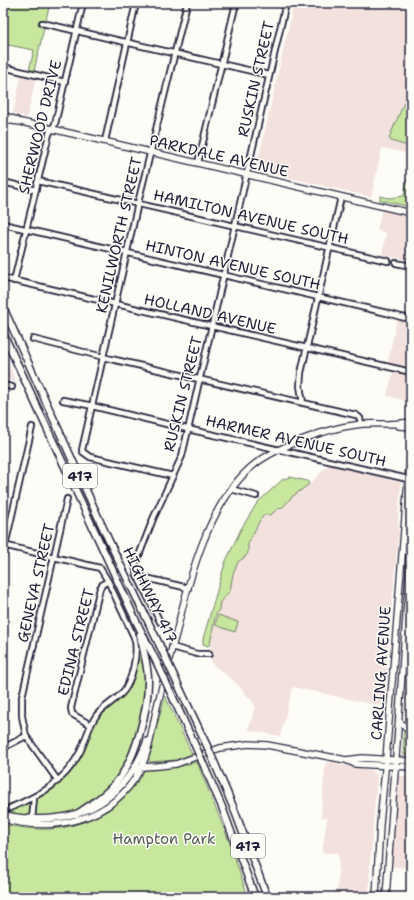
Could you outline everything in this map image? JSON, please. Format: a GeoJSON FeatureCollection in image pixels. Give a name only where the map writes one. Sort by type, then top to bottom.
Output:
{"type":"FeatureCollection","features":[{"type":"Feature","properties":{"kind":"highway","name":"HIGHWAY 417"},"geometry":{"type":"LineString","coordinates":[[3,307],[110,541],[208,748],[234,809],[267,897]]}},
{"type":"Feature","properties":{"kind":"highway","name":"417"},"geometry":{"type":"LineString","coordinates":[[3,333],[198,752],[222,807],[255,897]]}},
{"type":"Feature","properties":{"kind":"highway"},"geometry":{"type":"LineString","coordinates":[[77,814],[103,796],[116,783],[128,766],[137,744],[148,682],[145,656],[137,623]]}},
{"type":"Feature","properties":{"kind":"main road","name":"PARKDALE AVENUE"},"geometry":{"type":"LineString","coordinates":[[3,115],[21,122]]}},
{"type":"Feature","properties":{"kind":"main road","name":"PARKDALE AVENUE"},"geometry":{"type":"LineString","coordinates":[[3,120],[21,122],[105,141],[411,213]]}},
{"type":"Feature","properties":{"kind":"main road"},"geometry":{"type":"LineString","coordinates":[[3,819],[31,825],[68,823],[79,820],[112,802],[137,776],[142,767],[148,746],[195,563],[206,536],[231,489],[256,463],[281,449],[345,426],[411,422]]}},
{"type":"Feature","properties":{"kind":"main road"},"geometry":{"type":"LineString","coordinates":[[388,424],[411,427]]}},
{"type":"Feature","properties":{"kind":"main road","name":"CARLING AVENUE"},"geometry":{"type":"LineString","coordinates":[[376,897],[380,824],[411,451]]}},
{"type":"Feature","properties":{"kind":"main road"},"geometry":{"type":"LineString","coordinates":[[404,530],[411,531]]}},
{"type":"Feature","properties":{"kind":"main road","name":"CARLING AVENUE"},"geometry":{"type":"LineString","coordinates":[[386,897],[411,547]]}},
{"type":"Feature","properties":{"kind":"main road"},"geometry":{"type":"LineString","coordinates":[[398,721],[411,733]]}},
{"type":"Feature","properties":{"kind":"main road"},"geometry":{"type":"LineString","coordinates":[[3,815],[53,819],[77,814],[91,809],[106,799],[132,772],[144,749],[153,724]]}},
{"type":"Feature","properties":{"kind":"main road"},"geometry":{"type":"LineString","coordinates":[[132,772],[142,767],[176,764],[220,748],[248,744],[267,745],[346,760],[355,764],[386,766],[411,761]]}},
{"type":"Feature","properties":{"kind":"main road"},"geometry":{"type":"LineString","coordinates":[[346,760],[355,758],[386,759],[411,767]]}},
{"type":"Feature","properties":{"kind":"street","name":"SHERWOOD DRIVE"},"geometry":{"type":"LineString","coordinates":[[14,281],[49,134],[55,124],[83,3]]}},
{"type":"Feature","properties":{"kind":"street"},"geometry":{"type":"LineString","coordinates":[[105,141],[136,3]]}},
{"type":"Feature","properties":{"kind":"street","name":"KENILWORTH STREET"},"geometry":{"type":"LineString","coordinates":[[173,476],[90,457],[82,450],[138,203],[186,3]]}},
{"type":"Feature","properties":{"kind":"street"},"geometry":{"type":"LineString","coordinates":[[198,163],[236,3]]}},
{"type":"Feature","properties":{"kind":"street","name":"RUSKIN STREET"},"geometry":{"type":"LineString","coordinates":[[137,575],[135,566],[153,519],[182,456],[286,3]]}},
{"type":"Feature","properties":{"kind":"street"},"geometry":{"type":"LineString","coordinates":[[42,23],[269,75]]}},
{"type":"Feature","properties":{"kind":"street"},"geometry":{"type":"LineString","coordinates":[[3,67],[65,82]]}},
{"type":"Feature","properties":{"kind":"street","name":"HAMILTON AVENUE SOUTH"},"geometry":{"type":"LineString","coordinates":[[38,180],[388,261]]}},
{"type":"Feature","properties":{"kind":"street"},"geometry":{"type":"LineString","coordinates":[[3,182],[36,190]]}},
{"type":"Feature","properties":{"kind":"street"},"geometry":{"type":"LineString","coordinates":[[303,403],[300,386],[301,373],[341,197]]}},
{"type":"Feature","properties":{"kind":"street","name":"HINTON AVENUE SOUTH"},"geometry":{"type":"LineString","coordinates":[[3,224],[399,317],[411,318]]}},
{"type":"Feature","properties":{"kind":"street"},"geometry":{"type":"LineString","coordinates":[[396,263],[411,266]]}},
{"type":"Feature","properties":{"kind":"street","name":"HOLLAND AVENUE"},"geometry":{"type":"LineString","coordinates":[[3,278],[411,372]]}},
{"type":"Feature","properties":{"kind":"street"},"geometry":{"type":"LineString","coordinates":[[33,339],[103,357],[358,415],[361,424]]}},
{"type":"Feature","properties":{"kind":"street"},"geometry":{"type":"LineString","coordinates":[[3,385],[12,387]]}},
{"type":"Feature","properties":{"kind":"street","name":"HARMER AVENUE SOUTH"},"geometry":{"type":"LineString","coordinates":[[63,400],[408,479]]}},
{"type":"Feature","properties":{"kind":"street"},"geometry":{"type":"LineString","coordinates":[[3,554],[32,427]]}},
{"type":"Feature","properties":{"kind":"street"},"geometry":{"type":"LineString","coordinates":[[231,489],[256,496]]}},
{"type":"Feature","properties":{"kind":"street","name":"GENEVA STREET"},"geometry":{"type":"LineString","coordinates":[[58,781],[26,736],[22,716],[22,697],[68,499]]}},
{"type":"Feature","properties":{"kind":"street"},"geometry":{"type":"LineString","coordinates":[[4,545],[99,568],[108,581],[134,637],[136,650],[130,679],[126,689],[102,710],[91,725],[77,756],[58,781],[34,798],[10,808]]}},
{"type":"Feature","properties":{"kind":"street"},"geometry":{"type":"LineString","coordinates":[[137,575],[188,588]]}},
{"type":"Feature","properties":{"kind":"street"},"geometry":{"type":"LineString","coordinates":[[137,575],[160,622]]}},
{"type":"Feature","properties":{"kind":"street","name":"EDINA STREET"},"geometry":{"type":"LineString","coordinates":[[91,725],[72,714],[71,708],[100,588],[108,581]]}},
{"type":"Feature","properties":{"kind":"street"},"geometry":{"type":"LineString","coordinates":[[172,648],[193,653],[208,654]]}},
{"type":"Feature","properties":{"kind":"street"},"geometry":{"type":"LineString","coordinates":[[3,748],[26,736]]}},
{"type":"Feature","properties":{"kind":"street"},"geometry":{"type":"LineString","coordinates":[[31,825],[34,798]]}},
{"type":"Feature","properties":{"kind":"shaded area"},"geometry":{"type":"Polygon","coordinates":[[[294,3],[411,3],[411,154],[382,148],[371,197],[256,170],[294,3]]]}},
{"type":"Feature","properties":{"kind":"shaded area"},"geometry":{"type":"Polygon","coordinates":[[[22,73],[36,77],[27,118],[13,113],[22,73]]]}},
{"type":"Feature","properties":{"kind":"shaded area"},"geometry":{"type":"Polygon","coordinates":[[[382,209],[411,216],[411,261],[382,255],[386,233],[377,230],[382,209]]]}},
{"type":"Feature","properties":{"kind":"shaded area"},"geometry":{"type":"Polygon","coordinates":[[[397,319],[411,323],[411,402],[387,396],[393,373],[388,361],[397,319]]]}},
{"type":"Feature","properties":{"kind":"shaded area"},"geometry":{"type":"Polygon","coordinates":[[[3,353],[16,382],[3,379],[3,353]]]}},
{"type":"Feature","properties":{"kind":"shaded area"},"geometry":{"type":"Polygon","coordinates":[[[329,464],[401,482],[398,518],[399,533],[388,640],[385,707],[293,687],[280,736],[248,730],[255,707],[253,702],[235,682],[212,664],[210,656],[210,633],[233,550],[288,479],[311,483],[329,464]]]}},
{"type":"Feature","properties":{"kind":"shaded area"},"geometry":{"type":"Polygon","coordinates":[[[332,762],[372,770],[377,776],[369,897],[337,897],[339,853],[322,853],[327,818],[321,817],[325,769],[326,763],[332,762]]]}},
{"type":"Feature","properties":{"kind":"shaded area"},"geometry":{"type":"Polygon","coordinates":[[[398,776],[411,776],[411,867],[393,867],[392,864],[398,776]]]}},
{"type":"Feature","properties":{"kind":"green space"},"geometry":{"type":"Polygon","coordinates":[[[3,3],[50,3],[33,75],[28,74],[34,50],[3,44],[3,3]]]}},
{"type":"Feature","properties":{"kind":"green space"},"geometry":{"type":"Polygon","coordinates":[[[407,96],[411,96],[411,147],[391,141],[389,138],[407,96]]]}},
{"type":"Feature","properties":{"kind":"green space"},"geometry":{"type":"Polygon","coordinates":[[[411,178],[411,207],[380,200],[380,196],[390,198],[403,196],[407,179],[411,178]]]}},
{"type":"Feature","properties":{"kind":"green space"},"geometry":{"type":"Polygon","coordinates":[[[290,477],[307,481],[309,483],[293,496],[282,508],[277,509],[271,515],[265,514],[260,520],[248,544],[248,553],[238,562],[233,574],[230,591],[220,602],[219,609],[215,617],[210,644],[208,646],[203,644],[203,639],[225,563],[241,529],[257,503],[282,480],[290,477]]]}},
{"type":"Feature","properties":{"kind":"green space"},"geometry":{"type":"Polygon","coordinates":[[[218,615],[238,622],[235,632],[215,625],[218,615]]]}},
{"type":"Feature","properties":{"kind":"green space"},"geometry":{"type":"Polygon","coordinates":[[[135,645],[141,650],[145,693],[140,724],[130,759],[126,766],[100,795],[78,810],[51,816],[22,815],[4,812],[5,805],[27,799],[52,784],[66,769],[79,750],[90,724],[119,694],[127,682],[134,659],[135,645]]]}},
{"type":"Feature","properties":{"kind":"green space"},"geometry":{"type":"Polygon","coordinates":[[[165,696],[192,754],[176,760],[150,762],[148,758],[165,696]]]}},
{"type":"Feature","properties":{"kind":"green space"},"geometry":{"type":"Polygon","coordinates":[[[404,730],[411,737],[411,756],[403,754],[404,730]]]}},
{"type":"Feature","properties":{"kind":"green space","name":"Hampton Park"},"geometry":{"type":"Polygon","coordinates":[[[197,762],[229,841],[248,897],[3,897],[3,824],[26,828],[47,829],[66,827],[83,822],[100,813],[115,802],[130,788],[145,770],[177,767],[197,762]]]}}]}
